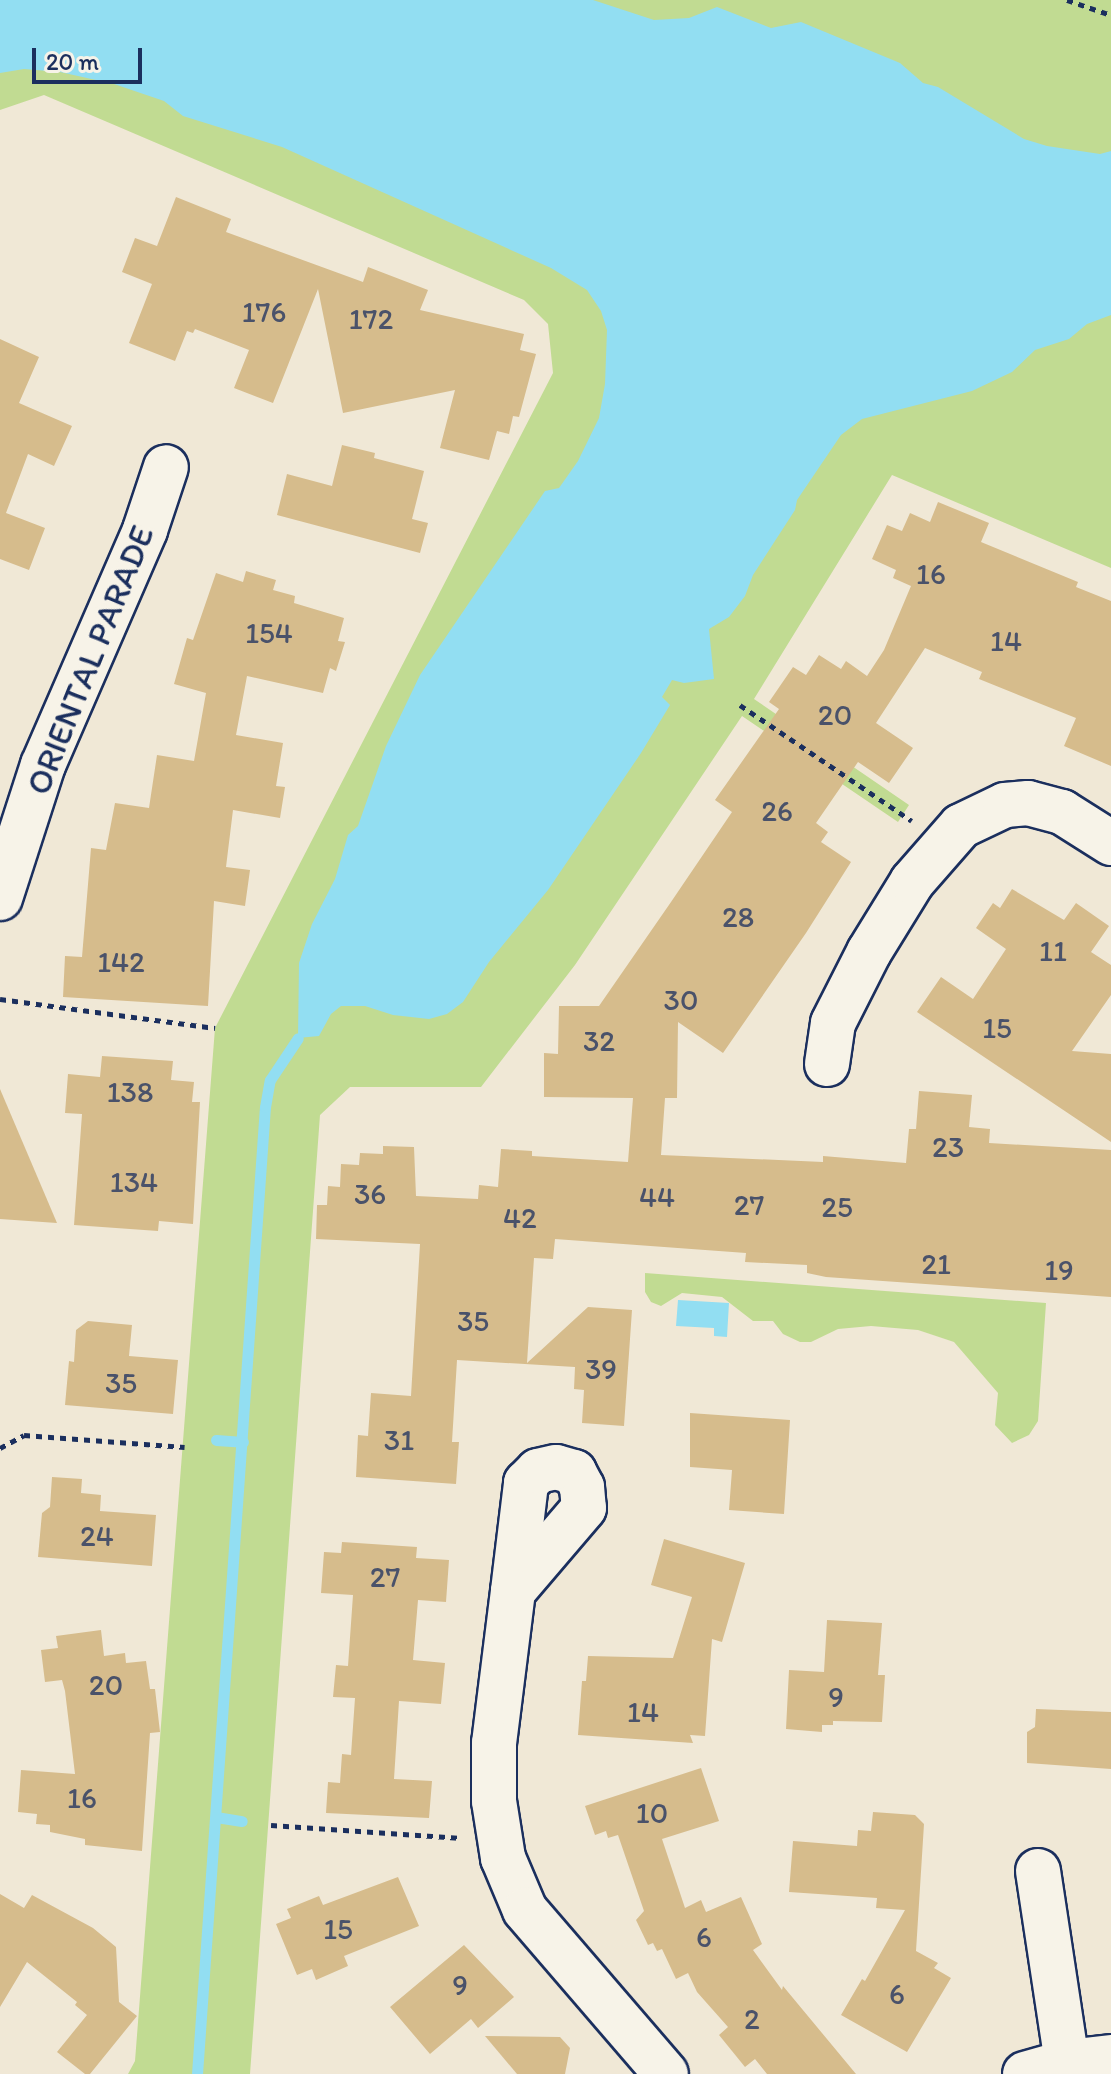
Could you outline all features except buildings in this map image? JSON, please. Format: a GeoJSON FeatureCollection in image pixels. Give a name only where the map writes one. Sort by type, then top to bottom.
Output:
{"type":"FeatureCollection","features":[{"type":"Feature","properties":{"kind":"street","name":"ORIENTAL PARADE"},"geometry":{"type":"LineString","coordinates":[[0,898],[43,765],[145,530],[166,467]]}},
{"type":"Feature","properties":{"kind":"street"},"geometry":{"type":"LineString","coordinates":[[827,1064],[833,1023],[869,952],[912,882],[961,826],[1005,805],[1028,803],[1062,812],[1111,843]]}},
{"type":"Feature","properties":{"kind":"street"},"geometry":{"type":"LineString","coordinates":[[513,1591],[494,1743],[499,1838],[510,1880],[525,1910],[666,2074]]}},
{"type":"Feature","properties":{"kind":"street"},"geometry":{"type":"LineString","coordinates":[[1038,1871],[1067,2062]]}},
{"type":"Feature","properties":{"kind":"street"},"geometry":{"type":"LineString","coordinates":[[1025,2074],[1067,2062],[1111,2057]]}},
{"type":"Feature","properties":{"kind":"path"},"geometry":{"type":"LineString","coordinates":[[1067,0],[1111,15]]}},
{"type":"Feature","properties":{"kind":"path"},"geometry":{"type":"LineString","coordinates":[[740,705],[946,844]]}},
{"type":"Feature","properties":{"kind":"path"},"geometry":{"type":"LineString","coordinates":[[0,999],[215,1028]]}},
{"type":"Feature","properties":{"kind":"path"},"geometry":{"type":"LineString","coordinates":[[0,1448],[24,1435],[185,1447]]}},
{"type":"Feature","properties":{"kind":"path"},"geometry":{"type":"LineString","coordinates":[[271,1825],[480,1840],[499,1838]]}},
{"type":"Feature","properties":{"kind":"green space"},"geometry":{"type":"Polygon","coordinates":[[[0,0],[1111,0],[1111,568],[892,475],[754,699],[909,805],[898,822],[742,716],[575,965],[481,1087],[350,1087],[320,1115],[250,2074],[128,2074],[135,2061],[215,1028],[553,373],[548,324],[524,300],[44,95],[0,110],[0,0]]]}},
{"type":"Feature","properties":{"kind":"green space"},"geometry":{"type":"Polygon","coordinates":[[[645,1273],[1046,1303],[1038,1421],[1029,1435],[1012,1443],[995,1425],[998,1393],[954,1342],[918,1330],[871,1326],[838,1329],[811,1342],[800,1342],[783,1334],[773,1321],[753,1321],[722,1297],[682,1293],[661,1306],[651,1302],[645,1292],[645,1273]]]}},
{"type":"Feature","properties":{"kind":"water"},"geometry":{"type":"Polygon","coordinates":[[[0,0],[593,0],[654,20],[689,18],[717,7],[771,28],[801,22],[900,63],[923,83],[938,87],[1024,139],[1047,146],[1100,154],[1111,151],[1111,315],[1087,324],[1069,339],[1035,350],[1012,372],[972,391],[862,419],[841,435],[797,500],[795,510],[753,575],[745,596],[729,617],[709,629],[714,679],[684,683],[672,680],[662,697],[670,705],[641,753],[548,890],[489,962],[463,1002],[447,1014],[429,1019],[393,1015],[365,1006],[341,1006],[331,1014],[319,1036],[298,1038],[299,963],[312,924],[335,879],[348,835],[358,826],[386,746],[420,675],[545,491],[559,488],[578,461],[599,418],[605,384],[607,330],[601,311],[587,290],[551,268],[282,147],[183,116],[164,101],[114,84],[60,72],[24,69],[0,73],[0,0]]]}},
{"type":"Feature","properties":{"kind":"water"},"geometry":{"type":"Polygon","coordinates":[[[678,1300],[729,1303],[727,1337],[714,1336],[714,1328],[676,1326],[678,1300]]]}},
{"type":"Feature","properties":{"kind":"waterway"},"geometry":{"type":"LineString","coordinates":[[197,2074],[265,1107],[270,1080],[298,1038]]}},
{"type":"Feature","properties":{"kind":"waterway"},"geometry":{"type":"LineString","coordinates":[[216,1440],[243,1442]]}},
{"type":"Feature","properties":{"kind":"waterway"},"geometry":{"type":"LineString","coordinates":[[216,1817],[242,1821]]}}]}
